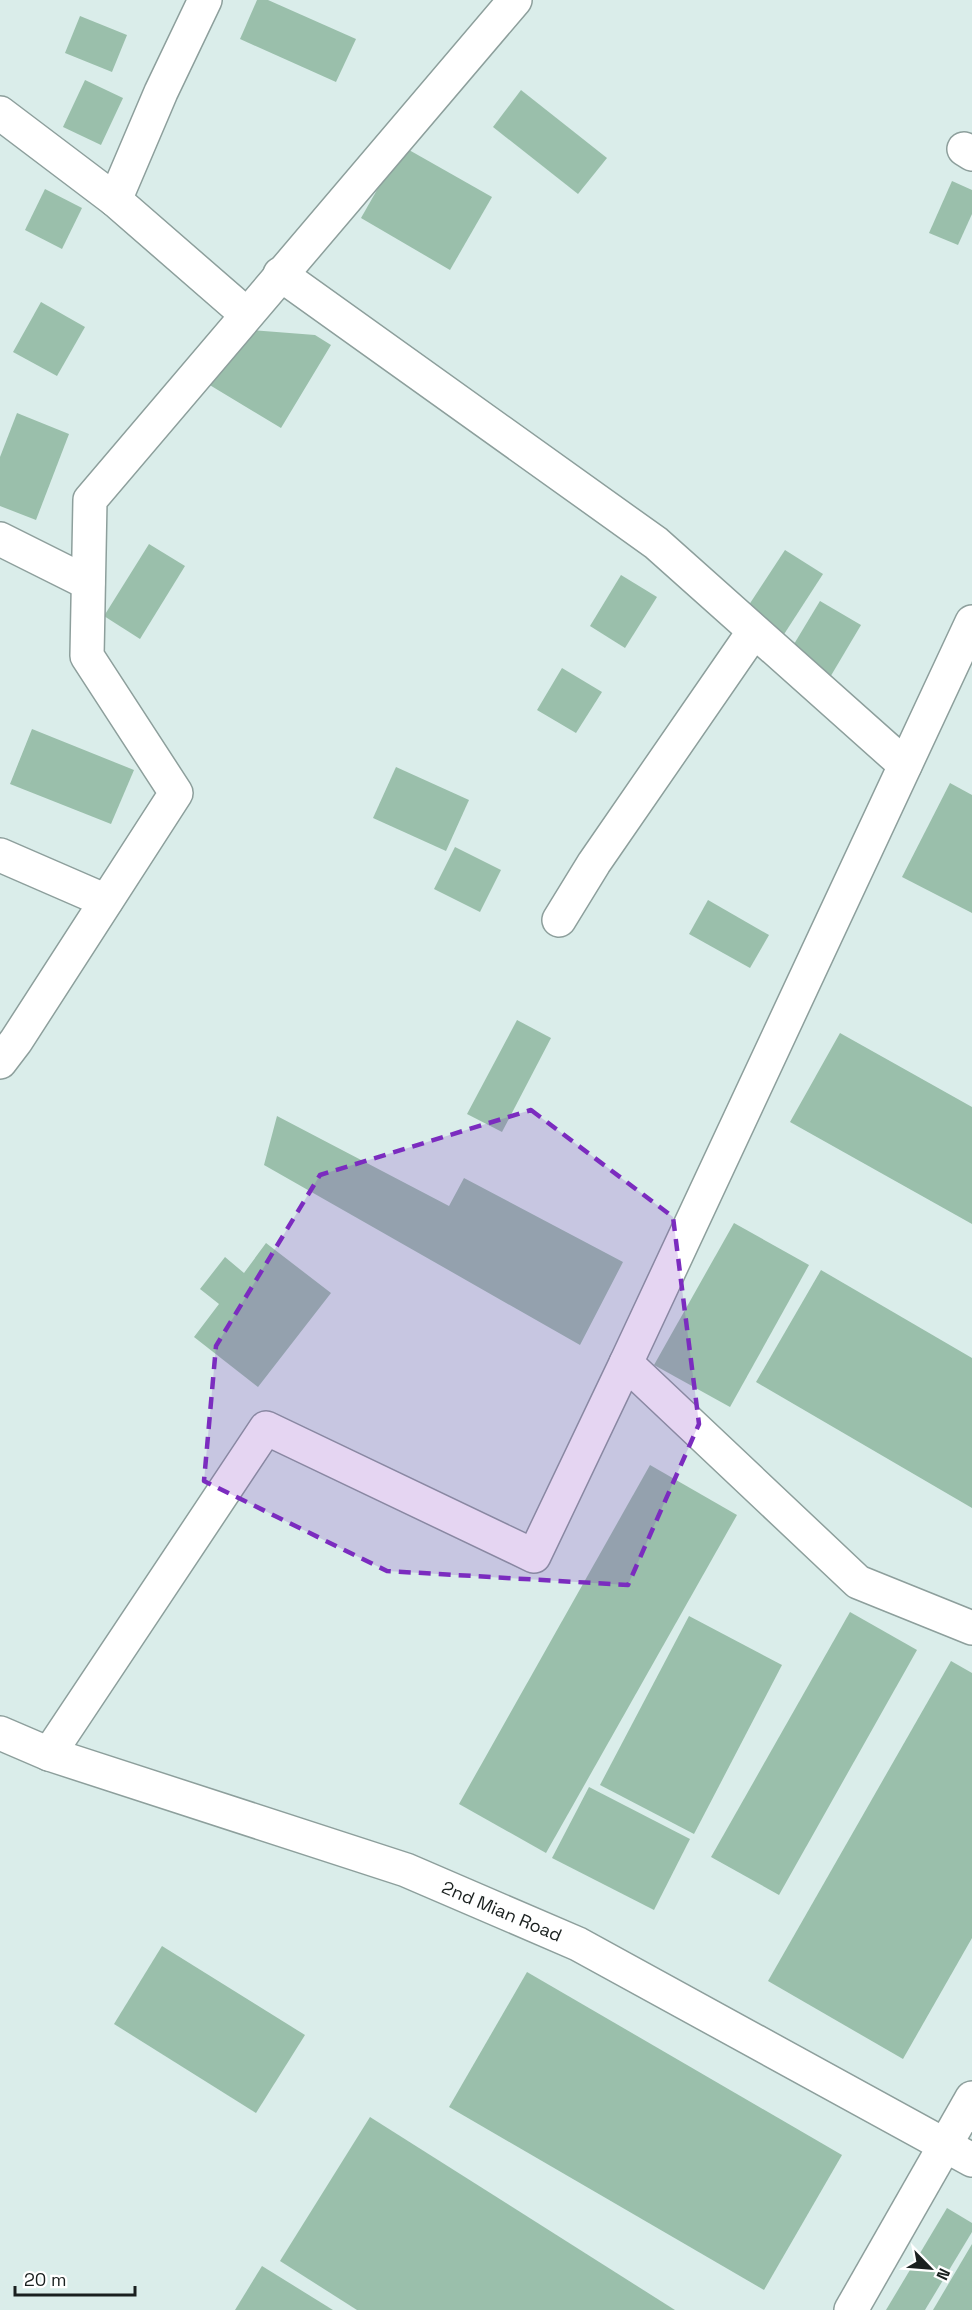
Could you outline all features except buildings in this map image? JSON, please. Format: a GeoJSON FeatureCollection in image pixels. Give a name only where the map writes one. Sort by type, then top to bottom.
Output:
{"type":"FeatureCollection","features":[{"type":"Feature","properties":{"kind":"street"},"geometry":{"type":"LineString","coordinates":[[115,200],[161,92],[205,0]]}},
{"type":"Feature","properties":{"kind":"street"},"geometry":{"type":"LineString","coordinates":[[0,1062],[176,793],[87,656],[90,500],[515,0]]}},
{"type":"Feature","properties":{"kind":"street"},"geometry":{"type":"LineString","coordinates":[[0,113],[115,200],[246,314]]}},
{"type":"Feature","properties":{"kind":"street"},"geometry":{"type":"LineString","coordinates":[[280,274],[656,543],[906,765]]}},
{"type":"Feature","properties":{"kind":"street"},"geometry":{"type":"LineString","coordinates":[[0,539],[88,583]]}},
{"type":"Feature","properties":{"kind":"street"},"geometry":{"type":"LineString","coordinates":[[49,1754],[266,1428],[534,1556],[972,622]]}},
{"type":"Feature","properties":{"kind":"street"},"geometry":{"type":"LineString","coordinates":[[559,920],[594,863],[754,631]]}},
{"type":"Feature","properties":{"kind":"street"},"geometry":{"type":"LineString","coordinates":[[0,855],[106,901]]}},
{"type":"Feature","properties":{"kind":"street"},"geometry":{"type":"LineString","coordinates":[[626,1364],[858,1582],[972,1628]]}},
{"type":"Feature","properties":{"kind":"street","name":"2nd Mian Road"},"geometry":{"type":"LineString","coordinates":[[0,1733],[49,1754],[406,1870],[556,1934],[959,2152]]}},
{"type":"Feature","properties":{"kind":"street"},"geometry":{"type":"LineString","coordinates":[[851,2310],[959,2152],[972,2098]]}},
{"type":"Feature","properties":{"kind":"highlighted area"},"geometry":{"type":"Polygon","coordinates":[[[531,1110],[673,1217],[699,1424],[628,1585],[387,1571],[204,1481],[216,1346],[320,1175],[531,1110]]]}}]}
